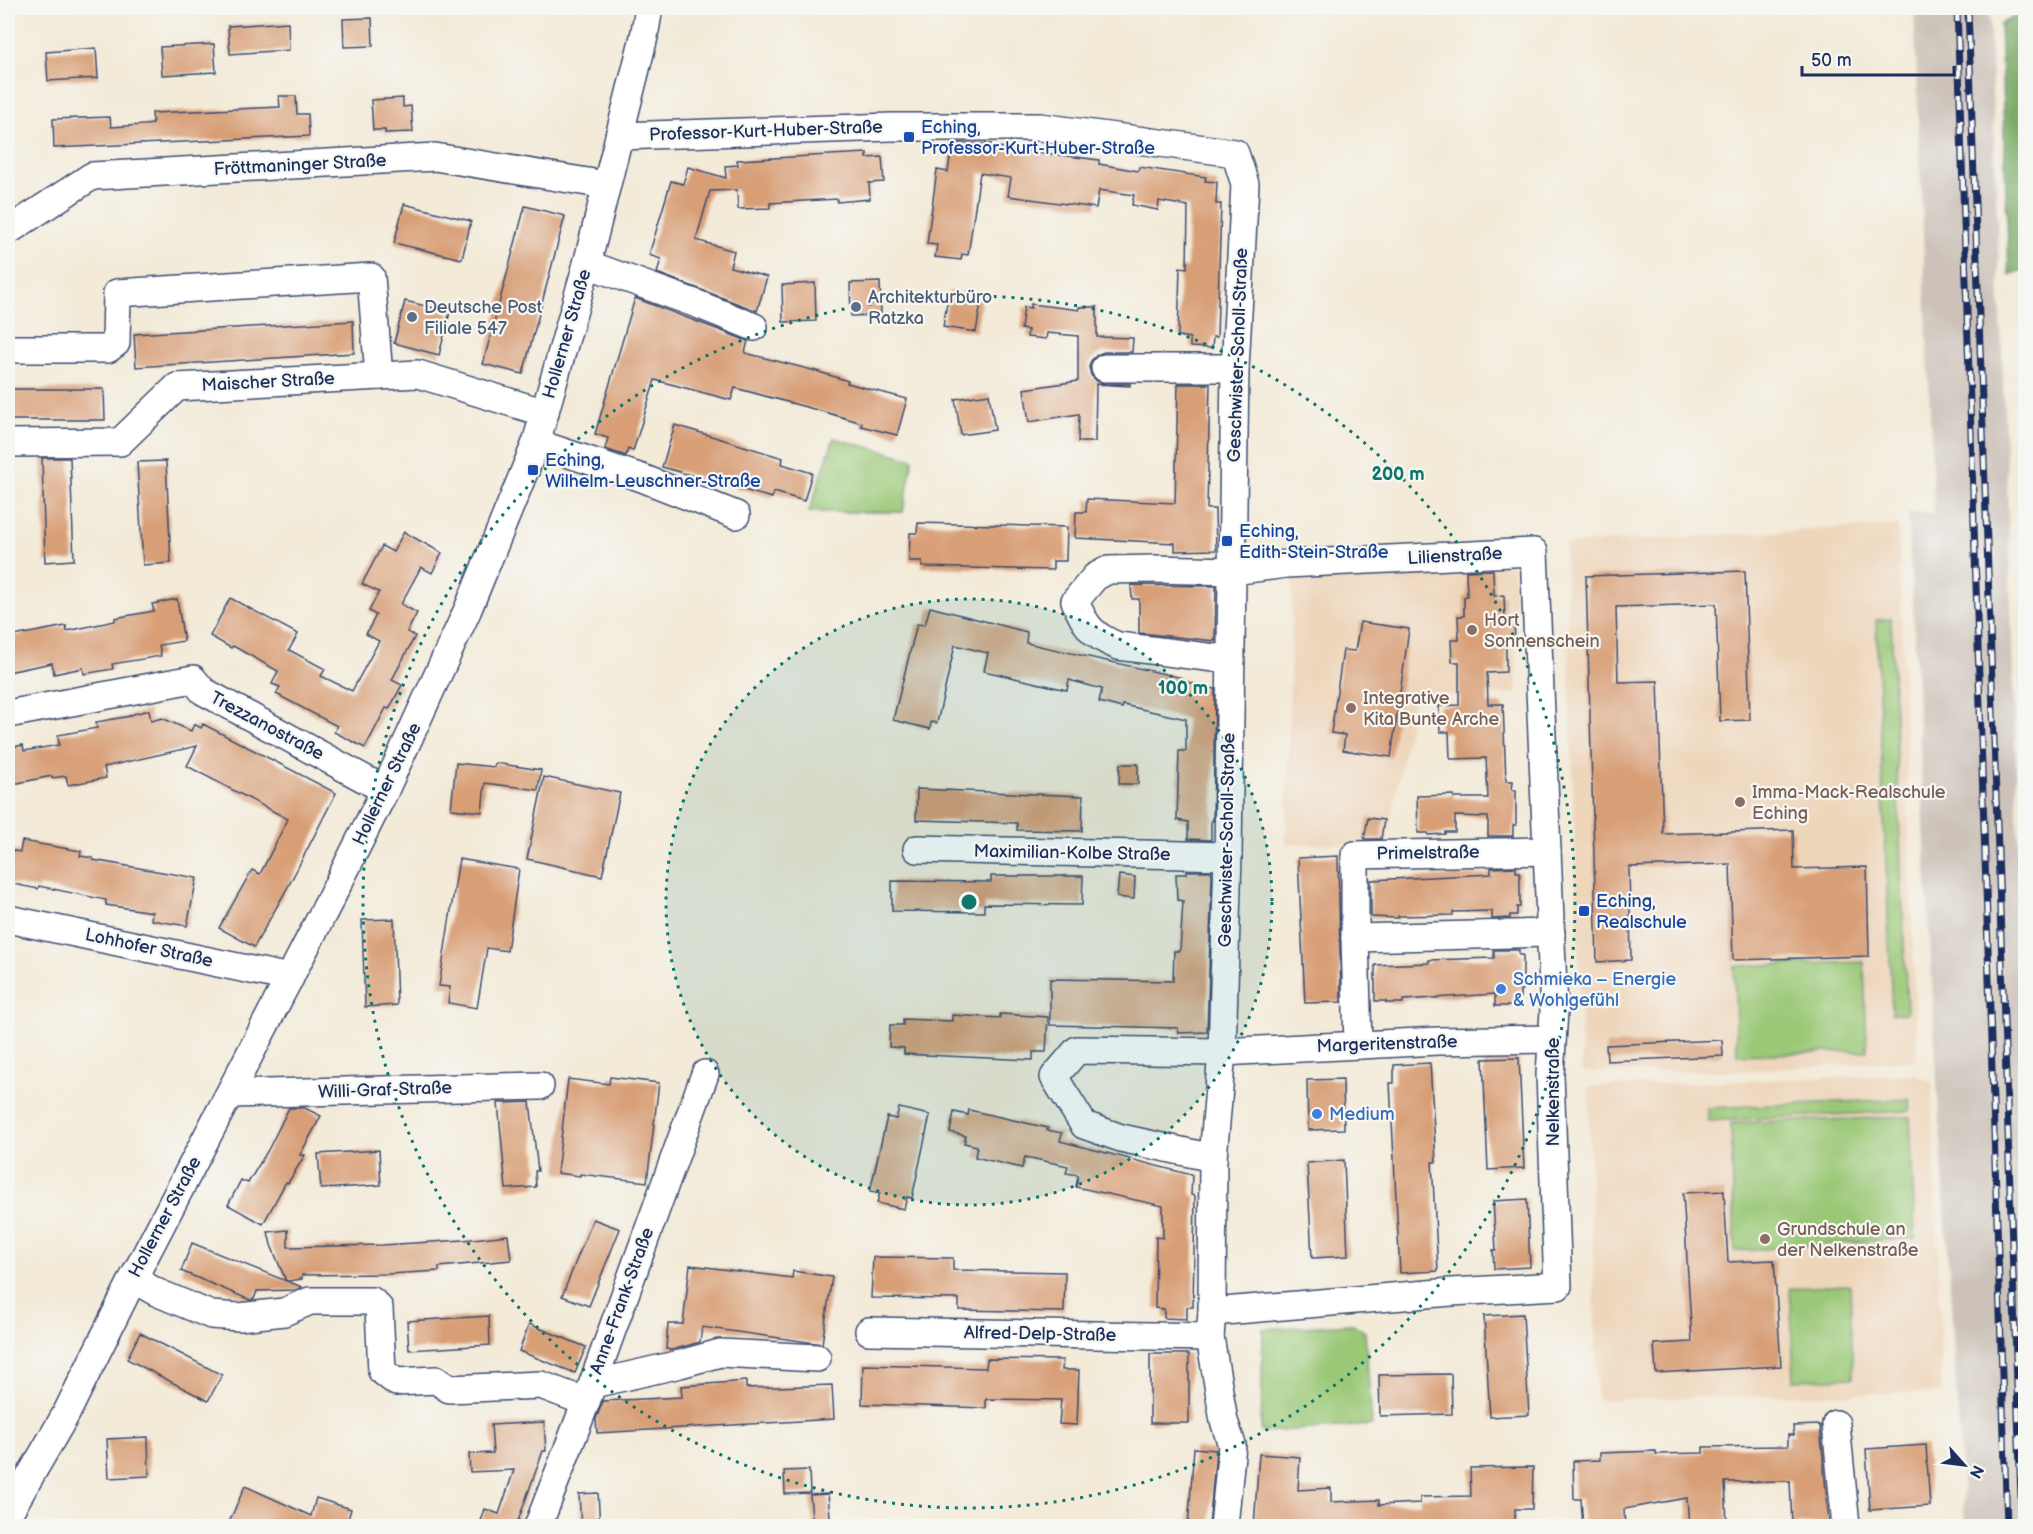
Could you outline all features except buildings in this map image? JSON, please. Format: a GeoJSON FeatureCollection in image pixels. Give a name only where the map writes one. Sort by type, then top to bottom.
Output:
{"type":"FeatureCollection","features":[{"type":"Feature","properties":{"kind":"street","name":"Hollerner Straße"},"geometry":{"type":"LineString","coordinates":[[8,1514],[19,1472],[66,1414],[385,790],[468,609],[536,443],[587,264],[644,37],[649,8]]}},
{"type":"Feature","properties":{"kind":"street","name":"Professor-Kurt-Huber-Straße"},"geometry":{"type":"LineString","coordinates":[[620,136],[892,127],[1040,127],[1236,153]]}},
{"type":"Feature","properties":{"kind":"street","name":"Geschwister-Scholl-Straße"},"geometry":{"type":"LineString","coordinates":[[1224,1527],[1232,1445],[1224,1421],[1211,1325],[1213,1158],[1222,1052],[1228,856],[1235,368],[1245,184],[1236,153]]}},
{"type":"Feature","properties":{"kind":"street","name":"Fröttmaninger Straße"},"geometry":{"type":"LineString","coordinates":[[8,229],[92,176],[435,157],[606,185]]}},
{"type":"Feature","properties":{"kind":"street"},"geometry":{"type":"LineString","coordinates":[[587,264],[754,327]]}},
{"type":"Feature","properties":{"kind":"street"},"geometry":{"type":"LineString","coordinates":[[8,349],[108,349],[116,343],[117,293],[371,277],[379,376]]}},
{"type":"Feature","properties":{"kind":"street"},"geometry":{"type":"LineString","coordinates":[[1104,368],[1235,368]]}},
{"type":"Feature","properties":{"kind":"street","name":"Maischer Straße"},"geometry":{"type":"LineString","coordinates":[[8,443],[120,442],[177,387],[418,374],[545,413]]}},
{"type":"Feature","properties":{"kind":"street"},"geometry":{"type":"LineString","coordinates":[[536,443],[642,478],[736,515]]}},
{"type":"Feature","properties":{"kind":"street","name":"Lilienstraße"},"geometry":{"type":"LineString","coordinates":[[1231,660],[1118,646],[1093,633],[1082,619],[1075,601],[1095,577],[1108,570],[1154,568],[1233,571],[1286,564],[1534,552]]}},
{"type":"Feature","properties":{"kind":"street","name":"Nelkenstraße"},"geometry":{"type":"LineString","coordinates":[[1211,1325],[1451,1292],[1558,1286],[1550,1076],[1554,1011],[1534,552]]}},
{"type":"Feature","properties":{"kind":"street","name":"Trezzanostraße"},"geometry":{"type":"LineString","coordinates":[[8,714],[193,679],[203,691],[385,790]]}},
{"type":"Feature","properties":{"kind":"street","name":"Maximilian-Kolbe Straße"},"geometry":{"type":"LineString","coordinates":[[917,849],[1228,856]]}},
{"type":"Feature","properties":{"kind":"street","name":"Primelstraße"},"geometry":{"type":"LineString","coordinates":[[1358,1045],[1355,855],[1547,850]]}},
{"type":"Feature","properties":{"kind":"street","name":"Lohhofer Straße"},"geometry":{"type":"LineString","coordinates":[[8,919],[290,978]]}},
{"type":"Feature","properties":{"kind":"street"},"geometry":{"type":"LineString","coordinates":[[1355,938],[1551,933]]}},
{"type":"Feature","properties":{"kind":"street","name":"Margeritenstraße"},"geometry":{"type":"LineString","coordinates":[[1213,1158],[1121,1138],[1084,1125],[1054,1077],[1077,1050],[1222,1052],[1438,1041],[1552,1039]]}},
{"type":"Feature","properties":{"kind":"street","name":"Anne-Frank-Straße"},"geometry":{"type":"LineString","coordinates":[[538,1527],[705,1074]]}},
{"type":"Feature","properties":{"kind":"street","name":"Willi-Graf-Straße"},"geometry":{"type":"LineString","coordinates":[[230,1094],[540,1086]]}},
{"type":"Feature","properties":{"kind":"street"},"geometry":{"type":"LineString","coordinates":[[133,1279],[156,1292],[211,1315],[238,1317],[284,1312],[310,1301],[372,1301],[379,1308],[382,1371],[396,1382],[436,1380],[448,1389],[541,1385],[589,1393],[720,1353],[817,1358]]}},
{"type":"Feature","properties":{"kind":"street","name":"Alfred-Delp-Straße"},"geometry":{"type":"LineString","coordinates":[[869,1331],[1211,1325]]}},
{"type":"Feature","properties":{"kind":"street"},"geometry":{"type":"LineString","coordinates":[[1836,1424],[1846,1527]]}},
{"type":"Feature","properties":{"kind":"shaded area"},"geometry":{"type":"Polygon","coordinates":[[[1914,8],[1989,8],[2019,873],[2026,873],[2025,1526],[1965,1526],[1937,1081],[1908,513],[1934,513],[1914,8]]]}},
{"type":"Feature","properties":{"kind":"shaded area","name":"Imma-Mack-Realschule Eching"},"geometry":{"type":"Polygon","coordinates":[[[1898,525],[1917,1060],[1734,1071],[1582,1072],[1565,544],[1898,525]]]}},
{"type":"Feature","properties":{"kind":"shaded area","name":"Integrative Kita Bunte Arche"},"geometry":{"type":"Polygon","coordinates":[[[1506,562],[1514,567],[1517,694],[1415,695],[1386,845],[1286,844],[1293,572],[1506,562]]]}},
{"type":"Feature","properties":{"kind":"shaded area","name":"Grundschule an der Nelkenstraße"},"geometry":{"type":"Polygon","coordinates":[[[1915,1074],[1932,1083],[1942,1392],[1597,1400],[1588,1087],[1915,1074]]]}},
{"type":"Feature","properties":{"kind":"green space"},"geometry":{"type":"Polygon","coordinates":[[[2025,12],[2025,271],[2009,275],[2000,24],[2025,12]]]}},
{"type":"Feature","properties":{"kind":"green space"},"geometry":{"type":"Polygon","coordinates":[[[834,438],[913,459],[903,512],[809,512],[834,438]]]}},
{"type":"Feature","properties":{"kind":"green space"},"geometry":{"type":"Polygon","coordinates":[[[1891,619],[1907,1013],[1892,1014],[1876,620],[1891,619]]]}},
{"type":"Feature","properties":{"kind":"green space"},"geometry":{"type":"Polygon","coordinates":[[[1864,962],[1867,1051],[1737,1055],[1734,966],[1864,962]]]}},
{"type":"Feature","properties":{"kind":"green space"},"geometry":{"type":"Polygon","coordinates":[[[1909,1099],[1910,1111],[1708,1121],[1707,1108],[1909,1099]]]}},
{"type":"Feature","properties":{"kind":"green space"},"geometry":{"type":"Polygon","coordinates":[[[1910,1117],[1915,1238],[1735,1251],[1731,1123],[1910,1117]]]}},
{"type":"Feature","properties":{"kind":"green space"},"geometry":{"type":"Polygon","coordinates":[[[1850,1285],[1853,1378],[1794,1380],[1790,1288],[1850,1285]]]}},
{"type":"Feature","properties":{"kind":"green space"},"geometry":{"type":"Polygon","coordinates":[[[1353,1324],[1365,1332],[1372,1425],[1261,1432],[1263,1329],[1353,1324]]]}},
{"type":"Feature","properties":{"kind":"railway"},"geometry":{"type":"LineString","coordinates":[[1957,8],[2007,1526]]}},
{"type":"Feature","properties":{"kind":"railway"},"geometry":{"type":"LineString","coordinates":[[1968,8],[2022,1526]]}},
{"type":"Feature","properties":{"kind":"place","name":"Eching, Professor-Kurt-Huber-Straße"},"geometry":{"type":"Point","coordinates":[909,137]}},
{"type":"Feature","properties":{"kind":"place","name":"Architekturbüro Ratzka"},"geometry":{"type":"Point","coordinates":[856,307]}},
{"type":"Feature","properties":{"kind":"place","name":"Deutsche Post Filiale 547"},"geometry":{"type":"Point","coordinates":[412,317]}},
{"type":"Feature","properties":{"kind":"place","name":"Eching, Wilhelm-Leuschner-Straße"},"geometry":{"type":"Point","coordinates":[533,470]}},
{"type":"Feature","properties":{"kind":"place","name":"Eching, Edith-Stein-Straße"},"geometry":{"type":"Point","coordinates":[1227,541]}},
{"type":"Feature","properties":{"kind":"place","name":"Hort Sonnenschein"},"geometry":{"type":"Point","coordinates":[1472,630]}},
{"type":"Feature","properties":{"kind":"place","name":"Integrative Kita Bunte Arche"},"geometry":{"type":"Point","coordinates":[1351,708]}},
{"type":"Feature","properties":{"kind":"place","name":"Imma-Mack-Realschule Eching"},"geometry":{"type":"Point","coordinates":[1740,802]}},
{"type":"Feature","properties":{"kind":"place","name":"Eching, Realschule"},"geometry":{"type":"Point","coordinates":[1584,911]}},
{"type":"Feature","properties":{"kind":"place","name":"Schmieka – Energie & Wohlgefühl"},"geometry":{"type":"Point","coordinates":[1501,989]}},
{"type":"Feature","properties":{"kind":"place","name":"Medium"},"geometry":{"type":"Point","coordinates":[1317,1114]}},
{"type":"Feature","properties":{"kind":"place","name":"Grundschule an der Nelkenstraße"},"geometry":{"type":"Point","coordinates":[1765,1239]}}]}
